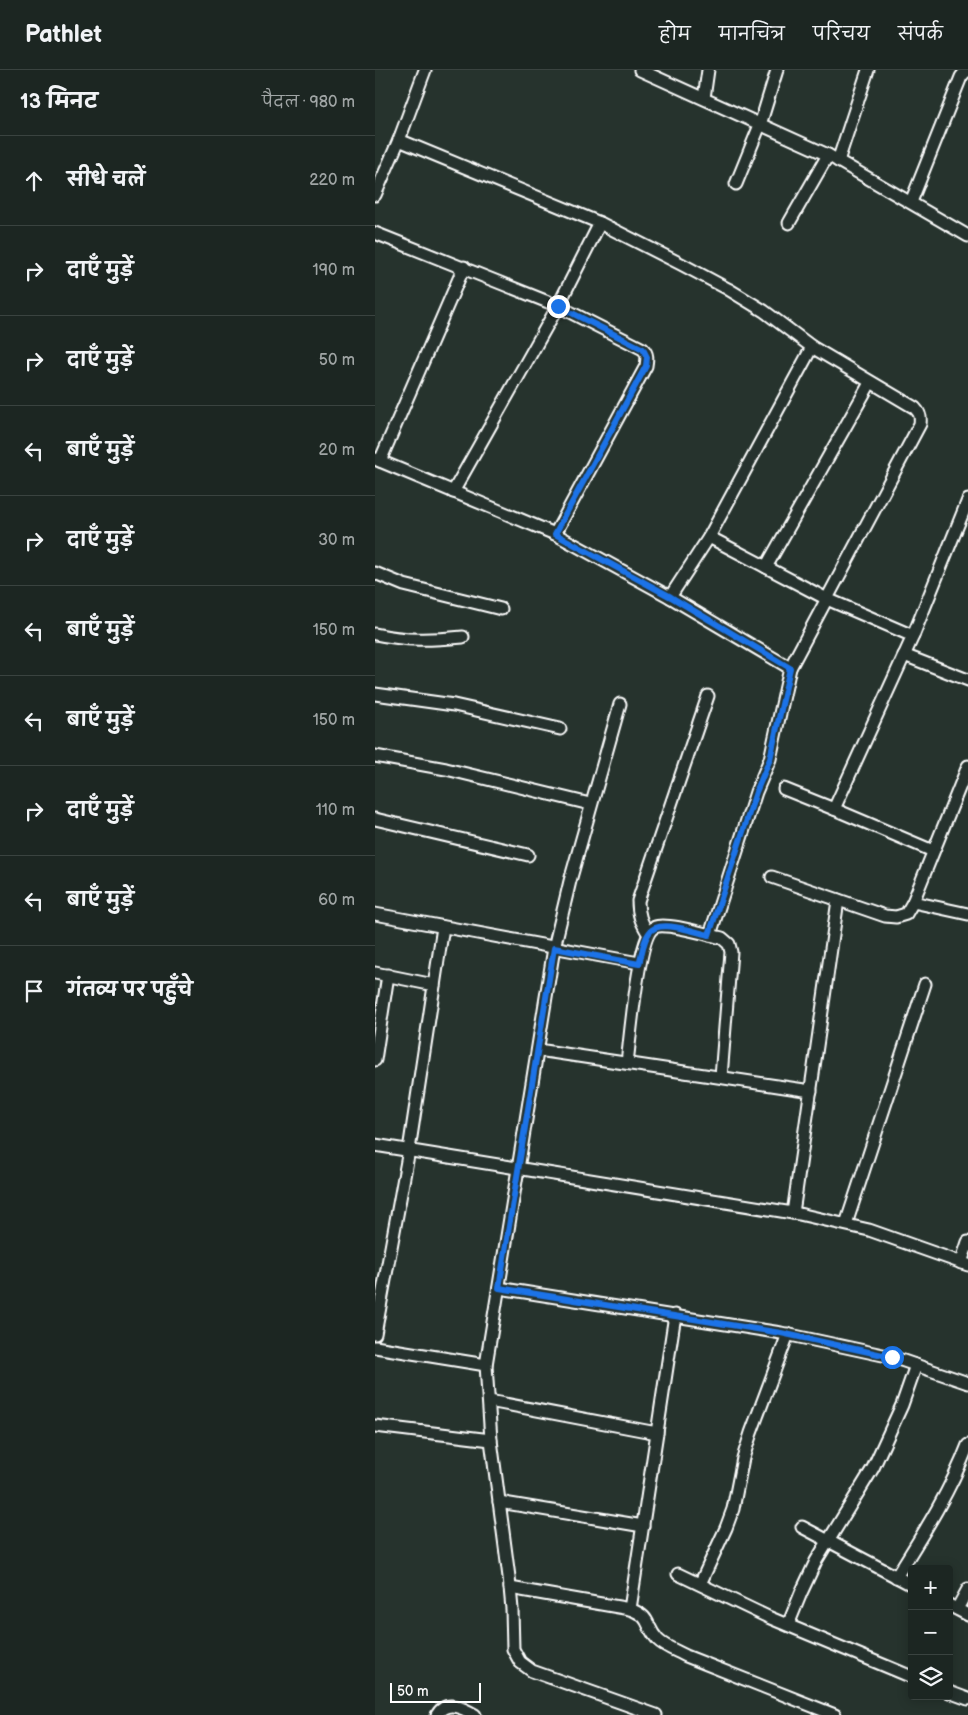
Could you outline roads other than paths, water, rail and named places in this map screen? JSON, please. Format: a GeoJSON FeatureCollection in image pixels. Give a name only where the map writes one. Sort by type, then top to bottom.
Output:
{"type":"FeatureCollection","features":[{"type":"Feature","properties":{"kind":"street"},"geometry":{"type":"LineString","coordinates":[[375,195],[399,140],[425,70]]}},
{"type":"Feature","properties":{"kind":"street"},"geometry":{"type":"LineString","coordinates":[[640,70],[833,158],[968,236]]}},
{"type":"Feature","properties":{"kind":"street"},"geometry":{"type":"LineString","coordinates":[[704,98],[708,70]]}},
{"type":"Feature","properties":{"kind":"street"},"geometry":{"type":"LineString","coordinates":[[735,184],[760,125],[777,70]]}},
{"type":"Feature","properties":{"kind":"street"},"geometry":{"type":"LineString","coordinates":[[789,223],[833,158],[868,70]]}},
{"type":"Feature","properties":{"kind":"street"},"geometry":{"type":"LineString","coordinates":[[911,202],[961,77],[968,71]]}},
{"type":"Feature","properties":{"kind":"street"},"geometry":{"type":"LineString","coordinates":[[399,140],[600,223],[729,289],[764,311],[812,347],[919,412],[920,424],[790,668],[770,759],[756,792],[709,935]]}},
{"type":"Feature","properties":{"kind":"street"},"geometry":{"type":"LineString","coordinates":[[453,492],[558,306],[600,223]]}},
{"type":"Feature","properties":{"kind":"street"},"geometry":{"type":"LineString","coordinates":[[375,233],[558,306],[643,349],[647,357],[646,366],[555,534]]}},
{"type":"Feature","properties":{"kind":"street"},"geometry":{"type":"LineString","coordinates":[[464,267],[377,460],[555,534],[671,597],[790,668]]}},
{"type":"Feature","properties":{"kind":"street"},"geometry":{"type":"LineString","coordinates":[[671,597],[709,537],[812,347]]}},
{"type":"Feature","properties":{"kind":"street"},"geometry":{"type":"LineString","coordinates":[[765,567],[870,383]]}},
{"type":"Feature","properties":{"kind":"street"},"geometry":{"type":"LineString","coordinates":[[834,809],[913,636],[968,500]]}},
{"type":"Feature","properties":{"kind":"street"},"geometry":{"type":"LineString","coordinates":[[709,537],[827,599],[913,636]]}},
{"type":"Feature","properties":{"kind":"street"},"geometry":{"type":"LineString","coordinates":[[375,573],[404,585],[501,609]]}},
{"type":"Feature","properties":{"kind":"street"},"geometry":{"type":"LineString","coordinates":[[375,634],[398,639],[463,638]]}},
{"type":"Feature","properties":{"kind":"street"},"geometry":{"type":"LineString","coordinates":[[904,655],[968,680]]}},
{"type":"Feature","properties":{"kind":"street"},"geometry":{"type":"LineString","coordinates":[[375,694],[454,705],[560,729]]}},
{"type":"Feature","properties":{"kind":"street"},"geometry":{"type":"LineString","coordinates":[[648,933],[640,920],[639,901],[708,696]]}},
{"type":"Feature","properties":{"kind":"street"},"geometry":{"type":"LineString","coordinates":[[620,704],[570,881],[554,948],[487,1365],[491,1440],[510,1588],[513,1649],[520,1662],[532,1671],[656,1715]]}},
{"type":"Feature","properties":{"kind":"street"},"geometry":{"type":"LineString","coordinates":[[375,756],[446,769],[591,804]]}},
{"type":"Feature","properties":{"kind":"street"},"geometry":{"type":"LineString","coordinates":[[772,877],[885,916],[897,917],[906,914],[913,902],[968,766]]}},
{"type":"Feature","properties":{"kind":"street"},"geometry":{"type":"LineString","coordinates":[[783,789],[933,851]]}},
{"type":"Feature","properties":{"kind":"street"},"geometry":{"type":"LineString","coordinates":[[375,819],[528,855]]}},
{"type":"Feature","properties":{"kind":"street"},"geometry":{"type":"LineString","coordinates":[[793,1213],[838,900]]}},
{"type":"Feature","properties":{"kind":"street"},"geometry":{"type":"LineString","coordinates":[[913,902],[968,914]]}},
{"type":"Feature","properties":{"kind":"street"},"geometry":{"type":"LineString","coordinates":[[375,914],[639,964]]}},
{"type":"Feature","properties":{"kind":"street"},"geometry":{"type":"LineString","coordinates":[[627,1063],[639,964],[648,933],[653,927],[664,925],[722,938],[729,944],[731,952],[721,1077]]}},
{"type":"Feature","properties":{"kind":"street"},"geometry":{"type":"LineString","coordinates":[[375,1334],[381,1270],[409,1150],[443,927]]}},
{"type":"Feature","properties":{"kind":"street"},"geometry":{"type":"LineString","coordinates":[[375,974],[434,985]]}},
{"type":"Feature","properties":{"kind":"street"},"geometry":{"type":"LineString","coordinates":[[375,1060],[379,1015],[387,976]]}},
{"type":"Feature","properties":{"kind":"street"},"geometry":{"type":"LineString","coordinates":[[846,1224],[925,984]]}},
{"type":"Feature","properties":{"kind":"street"},"geometry":{"type":"LineString","coordinates":[[538,1050],[811,1091]]}},
{"type":"Feature","properties":{"kind":"street"},"geometry":{"type":"LineString","coordinates":[[375,1145],[793,1213],[869,1230],[965,1264],[968,1242]]}},
{"type":"Feature","properties":{"kind":"street"},"geometry":{"type":"LineString","coordinates":[[499,1288],[788,1334],[892,1357],[968,1383]]}},
{"type":"Feature","properties":{"kind":"street"},"geometry":{"type":"LineString","coordinates":[[629,1609],[675,1315]]}},
{"type":"Feature","properties":{"kind":"street"},"geometry":{"type":"LineString","coordinates":[[700,1584],[733,1509],[743,1458],[788,1334]]}},
{"type":"Feature","properties":{"kind":"street"},"geometry":{"type":"LineString","coordinates":[[375,1347],[487,1365]]}},
{"type":"Feature","properties":{"kind":"street"},"geometry":{"type":"LineString","coordinates":[[788,1625],[801,1592],[828,1541],[873,1468],[902,1405],[916,1365]]}},
{"type":"Feature","properties":{"kind":"street"},"geometry":{"type":"LineString","coordinates":[[489,1401],[657,1433]]}},
{"type":"Feature","properties":{"kind":"street"},"geometry":{"type":"LineString","coordinates":[[375,1426],[491,1440]]}},
{"type":"Feature","properties":{"kind":"street"},"geometry":{"type":"LineString","coordinates":[[897,1577],[939,1507],[960,1465],[968,1444]]}},
{"type":"Feature","properties":{"kind":"street"},"geometry":{"type":"LineString","coordinates":[[499,1502],[643,1526]]}},
{"type":"Feature","properties":{"kind":"street"},"geometry":{"type":"LineString","coordinates":[[802,1527],[908,1583]]}},
{"type":"Feature","properties":{"kind":"street"},"geometry":{"type":"LineString","coordinates":[[678,1574],[788,1625],[908,1675]]}},
{"type":"Feature","properties":{"kind":"street"},"geometry":{"type":"LineString","coordinates":[[510,1588],[629,1609],[646,1618],[658,1640],[666,1646],[835,1715]]}},
{"type":"Feature","properties":{"kind":"street"},"geometry":{"type":"LineString","coordinates":[[968,1589],[953,1607],[968,1615]]}},
{"type":"Feature","properties":{"kind":"street"},"geometry":{"type":"LineString","coordinates":[[953,1693],[968,1699]]}},
{"type":"Feature","properties":{"kind":"street"},"geometry":{"type":"LineString","coordinates":[[437,1715],[443,1708],[454,1705],[475,1715]]}}]}
